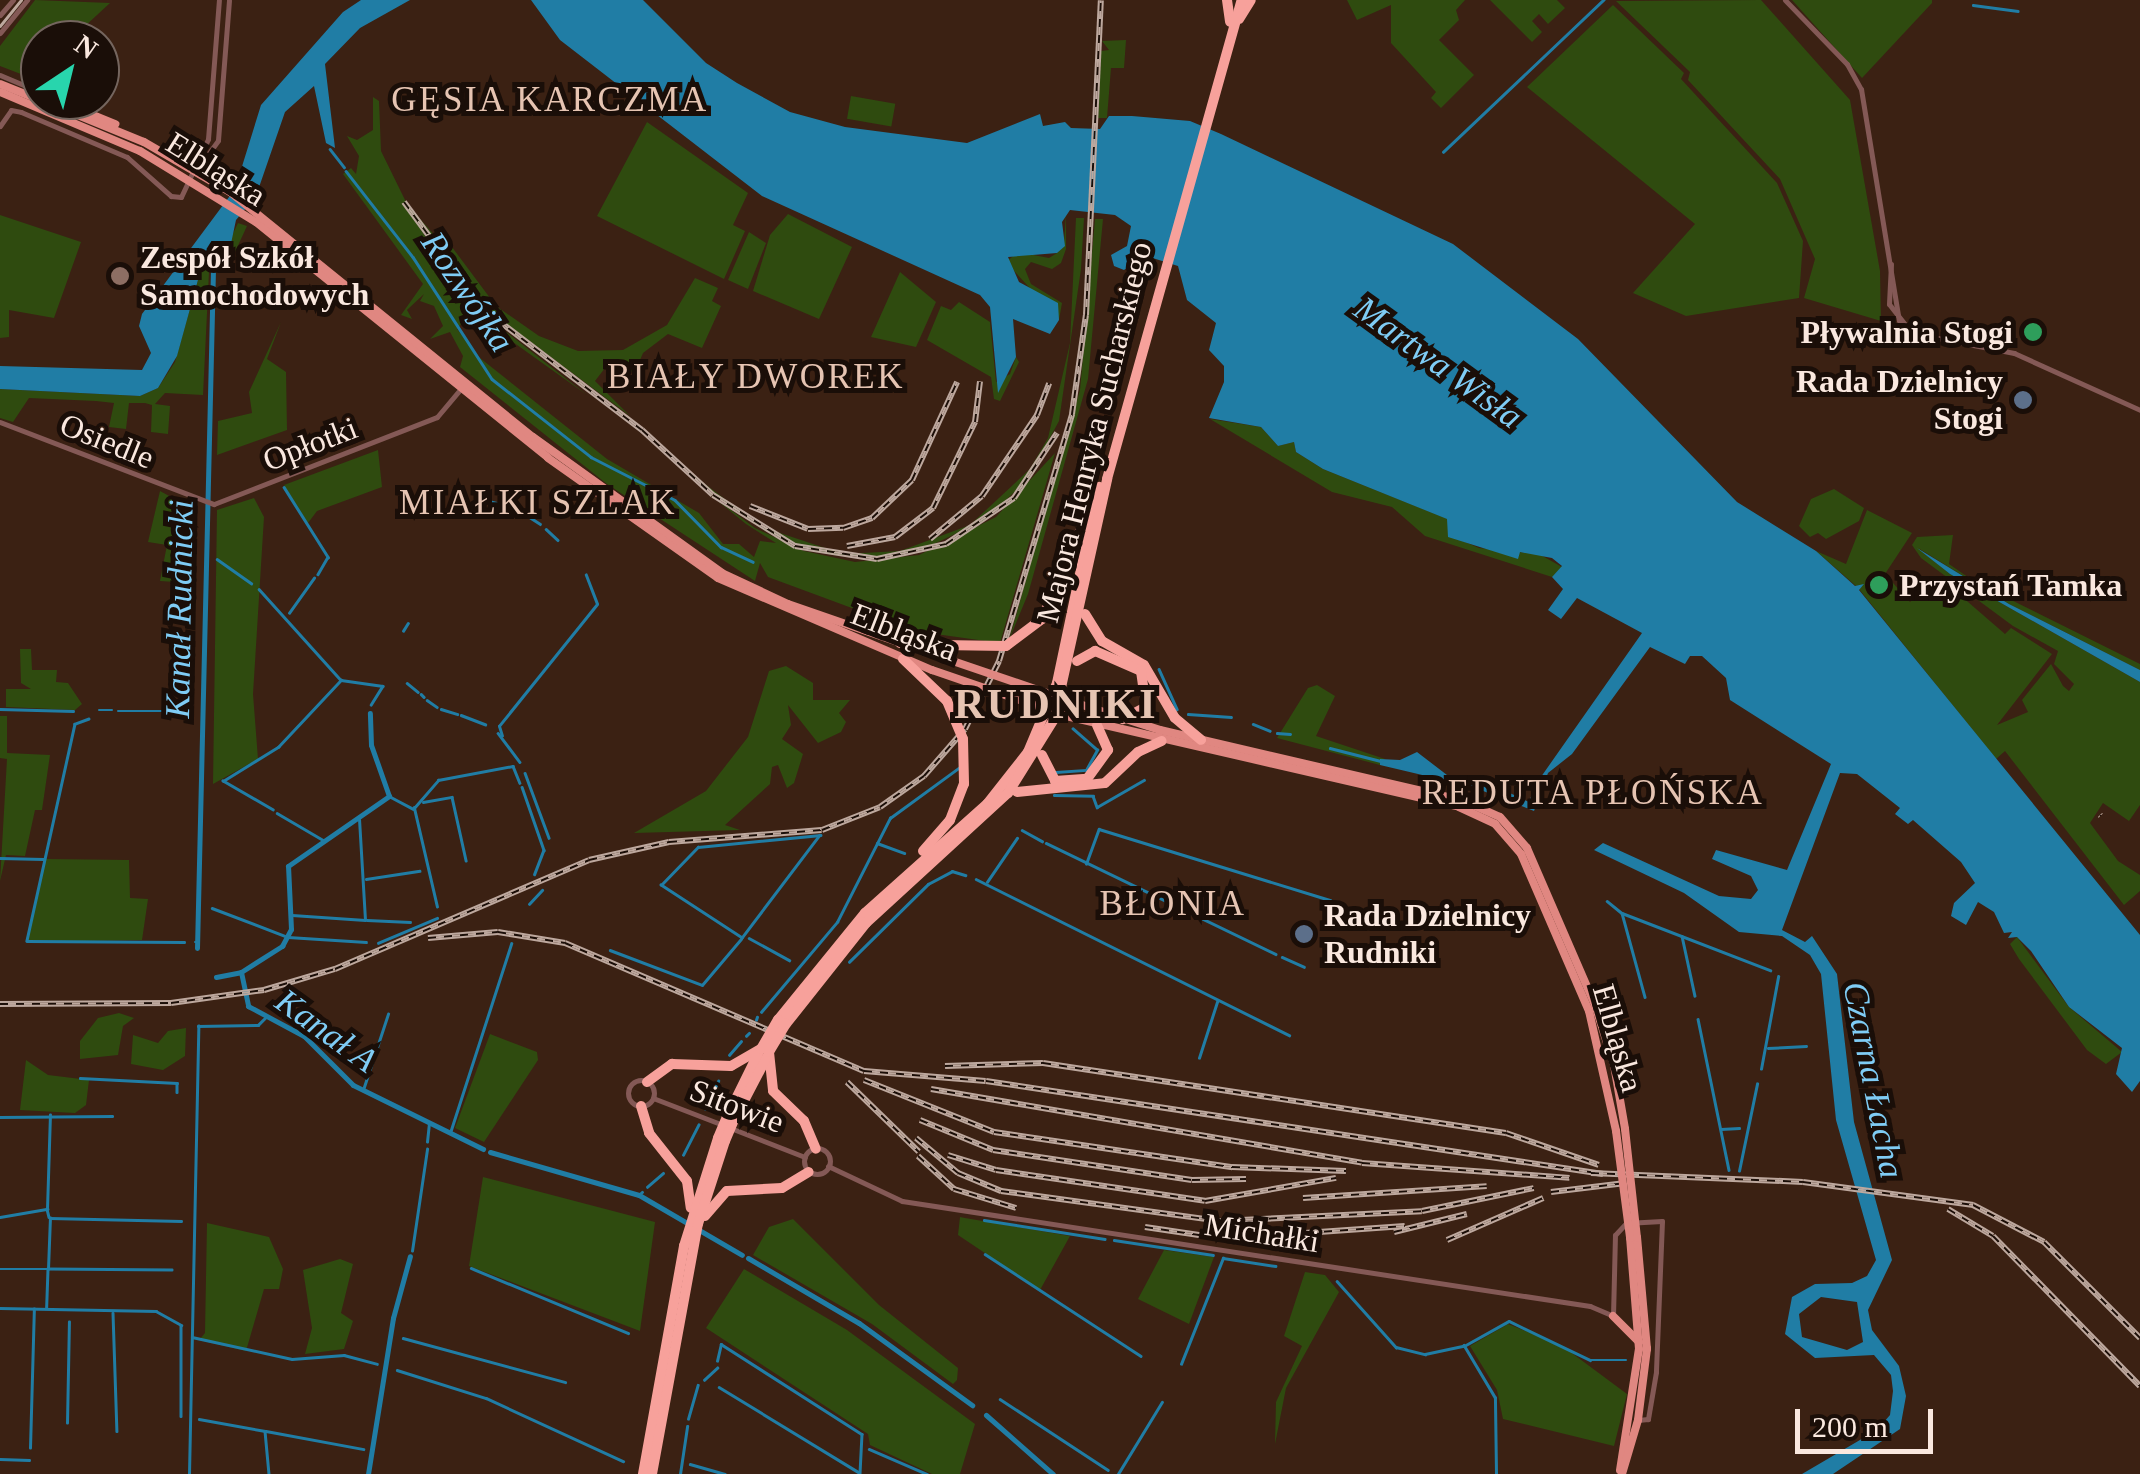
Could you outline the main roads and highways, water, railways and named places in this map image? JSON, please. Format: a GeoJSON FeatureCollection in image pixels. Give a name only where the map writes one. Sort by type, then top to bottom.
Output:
{"type":"FeatureCollection","features":[{"type":"Feature","properties":{"kind":"highway"},"geometry":{"type":"LineString","coordinates":[[1228,0],[1232,23]]}},
{"type":"Feature","properties":{"kind":"highway","name":"Majora Henryka Sucharskiego"},"geometry":{"type":"LineString","coordinates":[[644,1474],[694,1221],[721,1140],[765,1050],[864,913],[987,804],[1034,742],[1057,682],[1099,487],[1239,0]]}},
{"type":"Feature","properties":{"kind":"highway"},"geometry":{"type":"LineString","coordinates":[[1232,23],[1252,0]]}},
{"type":"Feature","properties":{"kind":"highway","name":"Majora Henryka Sucharskiego"},"geometry":{"type":"LineString","coordinates":[[782,1022],[856,934],[1008,794],[1054,719],[1137,361]]}},
{"type":"Feature","properties":{"kind":"highway"},"geometry":{"type":"LineString","coordinates":[[900,642],[940,651],[1006,646],[1042,619],[1099,487]]}},
{"type":"Feature","properties":{"kind":"highway"},"geometry":{"type":"LineString","coordinates":[[941,855],[956,850],[1017,792],[1042,755],[1077,661],[1095,532]]}},
{"type":"Feature","properties":{"kind":"highway"},"geometry":{"type":"LineString","coordinates":[[1085,614],[1102,642],[1144,665],[1174,718],[1201,740]]}},
{"type":"Feature","properties":{"kind":"highway"},"geometry":{"type":"LineString","coordinates":[[1077,661],[1096,650],[1142,672],[1149,701],[1143,712],[1123,719]]}},
{"type":"Feature","properties":{"kind":"highway"},"geometry":{"type":"LineString","coordinates":[[864,913],[872,898],[944,830],[964,784],[964,739],[947,700],[903,658]]}},
{"type":"Feature","properties":{"kind":"highway"},"geometry":{"type":"LineString","coordinates":[[1042,755],[1055,781],[1088,780],[1108,750],[1097,725]]}},
{"type":"Feature","properties":{"kind":"highway"},"geometry":{"type":"LineString","coordinates":[[1017,792],[1105,783],[1138,752],[1162,740]]}},
{"type":"Feature","properties":{"kind":"highway"},"geometry":{"type":"LineString","coordinates":[[647,1082],[672,1064],[731,1066],[765,1050],[773,1092],[804,1121],[816,1148]]}},
{"type":"Feature","properties":{"kind":"highway"},"geometry":{"type":"LineString","coordinates":[[641,1106],[649,1133],[689,1186],[694,1221]]}},
{"type":"Feature","properties":{"kind":"highway"},"geometry":{"type":"LineString","coordinates":[[694,1221],[728,1191],[782,1188],[809,1172]]}},
{"type":"Feature","properties":{"kind":"highway","name":"Majora Henryka Sucharskiego"},"geometry":{"type":"LineString","coordinates":[[652,1474],[688,1248]]}},
{"type":"Feature","properties":{"kind":"main road","name":"Elbląska"},"geometry":{"type":"LineString","coordinates":[[0,92],[129,146],[241,213],[718,578],[932,670],[1066,716],[1460,807],[1503,831],[1526,864],[1598,1034],[1620,1130]]}},
{"type":"Feature","properties":{"kind":"main road","name":"Elbląska"},"geometry":{"type":"LineString","coordinates":[[94,120],[196,170],[248,204],[464,385],[722,573],[771,598],[900,642]]}},
{"type":"Feature","properties":{"kind":"main road"},"geometry":{"type":"LineString","coordinates":[[101,120],[144,142]]}},
{"type":"Feature","properties":{"kind":"main road","name":"Elbląska"},"geometry":{"type":"LineString","coordinates":[[940,651],[1123,719],[1464,801],[1510,824],[1527,848],[1603,1025],[1647,1334],[1643,1419],[1621,1474]]}},
{"type":"Feature","properties":{"kind":"main road","name":"Elbląska"},"geometry":{"type":"LineString","coordinates":[[1621,1474],[1639,1342],[1634,1237]]}},
{"type":"Feature","properties":{"kind":"main road"},"geometry":{"type":"LineString","coordinates":[[1612,1316],[1639,1342]]}},
{"type":"Feature","properties":{"kind":"main road"},"geometry":{"type":"LineString","coordinates":[[1626,1330],[1639,1325]]}},
{"type":"Feature","properties":{"kind":"main road"},"geometry":{"type":"LineString","coordinates":[[1647,1334],[1660,1335]]}},
{"type":"Feature","properties":{"kind":"water"},"geometry":{"type":"Polygon","coordinates":[[[361,0],[410,0],[360,28],[325,64],[335,148],[326,143],[314,86],[285,112],[256,196],[236,220],[229,253],[220,264],[201,269],[177,356],[158,388],[140,396],[0,389],[0,366],[142,370],[151,353],[139,326],[142,314],[235,189],[261,105],[343,12],[361,0]]]}},
{"type":"Feature","properties":{"kind":"water","name":"Martwa Wisła"},"geometry":{"type":"Polygon","coordinates":[[[531,0],[643,0],[706,63],[790,112],[845,127],[967,143],[1040,114],[1043,126],[1065,122],[1071,128],[1100,129],[1109,116],[1190,121],[1453,244],[1578,339],[1737,502],[1816,551],[1855,586],[1864,584],[1859,590],[2140,935],[2140,1081],[2132,1092],[2116,1074],[2122,1048],[2069,1007],[2031,951],[2017,937],[2008,938],[2012,932],[2004,933],[1994,912],[1978,902],[1966,925],[1951,916],[1954,903],[1975,883],[1961,862],[1913,820],[1908,824],[1895,814],[1900,808],[1857,774],[1840,773],[1782,930],[1805,942],[1812,936],[1837,974],[1854,1122],[1892,1260],[1868,1310],[1872,1330],[1899,1366],[1906,1396],[1900,1429],[1833,1474],[1802,1474],[1877,1430],[1890,1415],[1893,1391],[1891,1375],[1874,1355],[1815,1358],[1785,1334],[1792,1297],[1815,1284],[1852,1283],[1867,1276],[1876,1260],[1836,1120],[1821,974],[1810,955],[1782,936],[1739,932],[1684,893],[1594,850],[1603,843],[1719,896],[1751,899],[1758,890],[1751,876],[1712,859],[1716,850],[1787,870],[1831,764],[1730,700],[1726,678],[1702,656],[1690,656],[1685,664],[1650,647],[1572,754],[1548,773],[1534,811],[1473,787],[1380,765],[1380,759],[1400,760],[1417,752],[1447,775],[1486,782],[1529,802],[1536,784],[1642,633],[1577,598],[1561,619],[1548,610],[1563,589],[1552,577],[1562,566],[1552,558],[1520,552],[1518,559],[1448,537],[1447,519],[1323,469],[1296,452],[1294,442],[1278,446],[1261,427],[1209,418],[1224,382],[1224,366],[1209,350],[1216,323],[1187,300],[1178,266],[1143,255],[1124,270],[1114,266],[1111,255],[1127,246],[1131,226],[1115,215],[1070,210],[1062,222],[1065,246],[1057,253],[1008,257],[1019,282],[1058,303],[1059,320],[1050,334],[1013,319],[1016,357],[998,393],[990,307],[980,295],[762,196],[560,40],[531,0]],[[1821,1297],[1799,1314],[1802,1337],[1847,1350],[1863,1342],[1857,1302],[1821,1297]]]}},
{"type":"Feature","properties":{"kind":"water"},"geometry":{"type":"Polygon","coordinates":[[[1917,548],[2009,604],[2140,670],[2140,682],[1950,574],[1917,548]]]}},
{"type":"Feature","properties":{"kind":"waterway"},"geometry":{"type":"LineString","coordinates":[[1443,152],[1603,0]]}},
{"type":"Feature","properties":{"kind":"waterway"},"geometry":{"type":"LineString","coordinates":[[1973,5],[2018,11]]}},
{"type":"Feature","properties":{"kind":"waterway","name":"Rozwójka"},"geometry":{"type":"LineString","coordinates":[[330,149],[344,167]]}},
{"type":"Feature","properties":{"kind":"waterway","name":"Rozwójka"},"geometry":{"type":"LineString","coordinates":[[346,171],[413,257],[492,379],[591,457],[675,500],[721,547],[753,562]]}},
{"type":"Feature","properties":{"kind":"waterway","name":"Kanał Rudnicki"},"geometry":{"type":"LineString","coordinates":[[197,948],[213,271]]}},
{"type":"Feature","properties":{"kind":"waterway"},"geometry":{"type":"LineString","coordinates":[[284,487],[328,557],[318,574]]}},
{"type":"Feature","properties":{"kind":"waterway"},"geometry":{"type":"LineString","coordinates":[[477,498],[514,507],[540,524]]}},
{"type":"Feature","properties":{"kind":"waterway"},"geometry":{"type":"LineString","coordinates":[[546,529],[558,540]]}},
{"type":"Feature","properties":{"kind":"waterway"},"geometry":{"type":"LineString","coordinates":[[217,559],[251,583]]}},
{"type":"Feature","properties":{"kind":"waterway"},"geometry":{"type":"LineString","coordinates":[[502,736],[499,726],[597,604],[586,575]]}},
{"type":"Feature","properties":{"kind":"waterway"},"geometry":{"type":"LineString","coordinates":[[289,613],[314,578]]}},
{"type":"Feature","properties":{"kind":"waterway"},"geometry":{"type":"LineString","coordinates":[[259,589],[341,680],[383,686],[371,705]]}},
{"type":"Feature","properties":{"kind":"waterway"},"geometry":{"type":"LineString","coordinates":[[403,631],[408,623]]}},
{"type":"Feature","properties":{"kind":"waterway"},"geometry":{"type":"LineString","coordinates":[[1159,669],[1177,709]]}},
{"type":"Feature","properties":{"kind":"waterway"},"geometry":{"type":"LineString","coordinates":[[273,810],[223,781],[278,747],[341,680]]}},
{"type":"Feature","properties":{"kind":"waterway"},"geometry":{"type":"LineString","coordinates":[[407,683],[418,692]]}},
{"type":"Feature","properties":{"kind":"waterway"},"geometry":{"type":"LineString","coordinates":[[421,694],[424,697]]}},
{"type":"Feature","properties":{"kind":"waterway"},"geometry":{"type":"LineString","coordinates":[[427,700],[437,707]]}},
{"type":"Feature","properties":{"kind":"waterway"},"geometry":{"type":"LineString","coordinates":[[0,709],[73,711]]}},
{"type":"Feature","properties":{"kind":"waterway"},"geometry":{"type":"LineString","coordinates":[[441,709],[457,714]]}},
{"type":"Feature","properties":{"kind":"waterway"},"geometry":{"type":"LineString","coordinates":[[99,710],[112,710]]}},
{"type":"Feature","properties":{"kind":"waterway"},"geometry":{"type":"LineString","coordinates":[[118,711],[180,711]]}},
{"type":"Feature","properties":{"kind":"waterway"},"geometry":{"type":"LineString","coordinates":[[216,977],[241,972],[282,946],[291,929],[288,866],[389,796],[371,745],[370,713]]}},
{"type":"Feature","properties":{"kind":"waterway","name":"Rozwójka"},"geometry":{"type":"LineString","coordinates":[[1188,714],[1231,717]]}},
{"type":"Feature","properties":{"kind":"waterway"},"geometry":{"type":"LineString","coordinates":[[461,715],[485,724]]}},
{"type":"Feature","properties":{"kind":"waterway"},"geometry":{"type":"LineString","coordinates":[[89,719],[75,724],[27,941],[184,942]]}},
{"type":"Feature","properties":{"kind":"waterway","name":"Rozwójka"},"geometry":{"type":"LineString","coordinates":[[1253,724],[1270,731]]}},
{"type":"Feature","properties":{"kind":"waterway"},"geometry":{"type":"LineString","coordinates":[[1056,772],[1086,770],[1097,750],[1073,729]]}},
{"type":"Feature","properties":{"kind":"waterway"},"geometry":{"type":"LineString","coordinates":[[498,733],[520,762]]}},
{"type":"Feature","properties":{"kind":"waterway","name":"Rozwójka"},"geometry":{"type":"LineString","coordinates":[[1277,733],[1290,734]]}},
{"type":"Feature","properties":{"kind":"waterway","name":"Rozwójka"},"geometry":{"type":"LineString","coordinates":[[1330,748],[1381,761]]}},
{"type":"Feature","properties":{"kind":"waterway"},"geometry":{"type":"LineString","coordinates":[[437,907],[414,808],[438,780],[513,766],[520,783]]}},
{"type":"Feature","properties":{"kind":"waterway"},"geometry":{"type":"LineString","coordinates":[[761,1012],[837,922],[890,818],[960,767]]}},
{"type":"Feature","properties":{"kind":"waterway"},"geometry":{"type":"LineString","coordinates":[[525,773],[549,838]]}},
{"type":"Feature","properties":{"kind":"waterway"},"geometry":{"type":"LineString","coordinates":[[1054,795],[1093,796],[1097,807],[1144,780]]}},
{"type":"Feature","properties":{"kind":"waterway"},"geometry":{"type":"LineString","coordinates":[[522,787],[544,850],[535,874]]}},
{"type":"Feature","properties":{"kind":"waterway"},"geometry":{"type":"LineString","coordinates":[[389,796],[413,809]]}},
{"type":"Feature","properties":{"kind":"waterway"},"geometry":{"type":"LineString","coordinates":[[423,802],[452,797],[466,860]]}},
{"type":"Feature","properties":{"kind":"waterway"},"geometry":{"type":"LineString","coordinates":[[277,813],[323,840]]}},
{"type":"Feature","properties":{"kind":"waterway"},"geometry":{"type":"LineString","coordinates":[[292,915],[365,920],[359,820]]}},
{"type":"Feature","properties":{"kind":"waterway"},"geometry":{"type":"LineString","coordinates":[[1086,864],[1099,829],[1330,900]]}},
{"type":"Feature","properties":{"kind":"waterway"},"geometry":{"type":"LineString","coordinates":[[1022,830],[1042,841]]}},
{"type":"Feature","properties":{"kind":"waterway"},"geometry":{"type":"LineString","coordinates":[[820,835],[742,938],[661,885],[698,847],[820,835]]}},
{"type":"Feature","properties":{"kind":"waterway"},"geometry":{"type":"LineString","coordinates":[[987,882],[1017,838]]}},
{"type":"Feature","properties":{"kind":"waterway"},"geometry":{"type":"LineString","coordinates":[[877,843],[904,853]]}},
{"type":"Feature","properties":{"kind":"waterway"},"geometry":{"type":"LineString","coordinates":[[1046,843],[1276,954]]}},
{"type":"Feature","properties":{"kind":"waterway"},"geometry":{"type":"LineString","coordinates":[[0,858],[43,859]]}},
{"type":"Feature","properties":{"kind":"waterway"},"geometry":{"type":"LineString","coordinates":[[366,879],[419,871]]}},
{"type":"Feature","properties":{"kind":"waterway"},"geometry":{"type":"LineString","coordinates":[[849,962],[928,884],[952,871],[965,875]]}},
{"type":"Feature","properties":{"kind":"waterway"},"geometry":{"type":"LineString","coordinates":[[976,879],[1289,1035]]}},
{"type":"Feature","properties":{"kind":"waterway"},"geometry":{"type":"LineString","coordinates":[[529,904],[542,890]]}},
{"type":"Feature","properties":{"kind":"waterway"},"geometry":{"type":"LineString","coordinates":[[1607,901],[1622,913],[1770,970]]}},
{"type":"Feature","properties":{"kind":"waterway"},"geometry":{"type":"LineString","coordinates":[[212,908],[288,937],[366,942]]}},
{"type":"Feature","properties":{"kind":"waterway"},"geometry":{"type":"LineString","coordinates":[[1622,913],[1645,997]]}},
{"type":"Feature","properties":{"kind":"waterway"},"geometry":{"type":"LineString","coordinates":[[378,943],[437,918]]}},
{"type":"Feature","properties":{"kind":"waterway"},"geometry":{"type":"LineString","coordinates":[[367,920],[410,922]]}},
{"type":"Feature","properties":{"kind":"waterway"},"geometry":{"type":"LineString","coordinates":[[1682,936],[1695,996]]}},
{"type":"Feature","properties":{"kind":"waterway"},"geometry":{"type":"LineString","coordinates":[[749,938],[789,960]]}},
{"type":"Feature","properties":{"kind":"waterway"},"geometry":{"type":"LineString","coordinates":[[610,950],[702,985],[741,939]]}},
{"type":"Feature","properties":{"kind":"waterway"},"geometry":{"type":"LineString","coordinates":[[450,1133],[511,944]]}},
{"type":"Feature","properties":{"kind":"waterway"},"geometry":{"type":"LineString","coordinates":[[1282,957],[1304,967]]}},
{"type":"Feature","properties":{"kind":"waterway","name":"Kanał A"},"geometry":{"type":"LineString","coordinates":[[241,972],[248,1006],[304,1036],[353,1085],[483,1149]]}},
{"type":"Feature","properties":{"kind":"waterway"},"geometry":{"type":"LineString","coordinates":[[1761,1069],[1778,977]]}},
{"type":"Feature","properties":{"kind":"waterway"},"geometry":{"type":"LineString","coordinates":[[1199,1058],[1217,1002]]}},
{"type":"Feature","properties":{"kind":"waterway"},"geometry":{"type":"LineString","coordinates":[[363,1090],[388,1014]]}},
{"type":"Feature","properties":{"kind":"waterway"},"geometry":{"type":"LineString","coordinates":[[189,1474],[198,1026],[258,1025],[266,1017]]}},
{"type":"Feature","properties":{"kind":"waterway"},"geometry":{"type":"LineString","coordinates":[[1698,1019],[1729,1170]]}},
{"type":"Feature","properties":{"kind":"waterway"},"geometry":{"type":"LineString","coordinates":[[746,1036],[749,1033]]}},
{"type":"Feature","properties":{"kind":"waterway"},"geometry":{"type":"LineString","coordinates":[[729,1055],[741,1041]]}},
{"type":"Feature","properties":{"kind":"waterway"},"geometry":{"type":"LineString","coordinates":[[1768,1048],[1806,1046]]}},
{"type":"Feature","properties":{"kind":"waterway"},"geometry":{"type":"LineString","coordinates":[[80,1078],[177,1083],[177,1092]]}},
{"type":"Feature","properties":{"kind":"waterway"},"geometry":{"type":"LineString","coordinates":[[705,1109],[718,1081]]}},
{"type":"Feature","properties":{"kind":"waterway"},"geometry":{"type":"LineString","coordinates":[[1739,1171],[1757,1084]]}},
{"type":"Feature","properties":{"kind":"waterway"},"geometry":{"type":"LineString","coordinates":[[47,1209],[50,1115]]}},
{"type":"Feature","properties":{"kind":"waterway"},"geometry":{"type":"LineString","coordinates":[[0,1117],[112,1116]]}},
{"type":"Feature","properties":{"kind":"waterway"},"geometry":{"type":"LineString","coordinates":[[427,1142],[429,1123]]}},
{"type":"Feature","properties":{"kind":"waterway"},"geometry":{"type":"LineString","coordinates":[[683,1155],[698,1125]]}},
{"type":"Feature","properties":{"kind":"waterway"},"geometry":{"type":"LineString","coordinates":[[1721,1129],[1739,1128]]}},
{"type":"Feature","properties":{"kind":"waterway"},"geometry":{"type":"LineString","coordinates":[[412,1251],[427,1149]]}},
{"type":"Feature","properties":{"kind":"waterway","name":"Kanał A"},"geometry":{"type":"LineString","coordinates":[[490,1152],[639,1195],[742,1255]]}},
{"type":"Feature","properties":{"kind":"waterway"},"geometry":{"type":"LineString","coordinates":[[647,1187],[663,1173]]}},
{"type":"Feature","properties":{"kind":"waterway","name":"Kanał A"},"geometry":{"type":"LineString","coordinates":[[639,1195],[642,1192]]}},
{"type":"Feature","properties":{"kind":"waterway"},"geometry":{"type":"LineString","coordinates":[[0,1217],[47,1209],[49,1217]]}},
{"type":"Feature","properties":{"kind":"waterway"},"geometry":{"type":"LineString","coordinates":[[172,1270],[48,1269],[50,1218],[181,1221]]}},
{"type":"Feature","properties":{"kind":"waterway"},"geometry":{"type":"LineString","coordinates":[[984,1220],[1105,1239]]}},
{"type":"Feature","properties":{"kind":"waterway"},"geometry":{"type":"LineString","coordinates":[[1114,1240],[1213,1255]]}},
{"type":"Feature","properties":{"kind":"waterway"},"geometry":{"type":"LineString","coordinates":[[985,1254],[1141,1356]]}},
{"type":"Feature","properties":{"kind":"waterway"},"geometry":{"type":"LineString","coordinates":[[368,1474],[393,1318],[410,1256]]}},
{"type":"Feature","properties":{"kind":"waterway","name":"Kanał A"},"geometry":{"type":"LineString","coordinates":[[748,1258],[859,1323],[972,1405]]}},
{"type":"Feature","properties":{"kind":"waterway"},"geometry":{"type":"LineString","coordinates":[[1181,1364],[1223,1258],[1275,1266]]}},
{"type":"Feature","properties":{"kind":"waterway"},"geometry":{"type":"LineString","coordinates":[[471,1268],[628,1333]]}},
{"type":"Feature","properties":{"kind":"waterway"},"geometry":{"type":"LineString","coordinates":[[0,1269],[48,1269],[47,1307]]}},
{"type":"Feature","properties":{"kind":"waterway"},"geometry":{"type":"LineString","coordinates":[[1337,1281],[1396,1347],[1425,1354],[1463,1346]]}},
{"type":"Feature","properties":{"kind":"waterway"},"geometry":{"type":"LineString","coordinates":[[0,1308],[156,1311],[181,1325],[181,1416]]}},
{"type":"Feature","properties":{"kind":"waterway"},"geometry":{"type":"LineString","coordinates":[[30,1448],[34,1309]]}},
{"type":"Feature","properties":{"kind":"waterway"},"geometry":{"type":"LineString","coordinates":[[113,1313],[117,1431]]}},
{"type":"Feature","properties":{"kind":"waterway"},"geometry":{"type":"LineString","coordinates":[[1496,1474],[1495,1398],[1464,1346],[1509,1321],[1590,1360],[1626,1360]]}},
{"type":"Feature","properties":{"kind":"waterway"},"geometry":{"type":"LineString","coordinates":[[67,1423],[69,1322]]}},
{"type":"Feature","properties":{"kind":"waterway"},"geometry":{"type":"LineString","coordinates":[[192,1337],[292,1359],[344,1355],[377,1364]]}},
{"type":"Feature","properties":{"kind":"waterway"},"geometry":{"type":"LineString","coordinates":[[403,1338],[565,1382]]}},
{"type":"Feature","properties":{"kind":"waterway"},"geometry":{"type":"LineString","coordinates":[[717,1361],[721,1344],[862,1434],[860,1474]]}},
{"type":"Feature","properties":{"kind":"waterway"},"geometry":{"type":"LineString","coordinates":[[704,1380],[717,1368]]}},
{"type":"Feature","properties":{"kind":"waterway"},"geometry":{"type":"LineString","coordinates":[[397,1370],[486,1398],[623,1461]]}},
{"type":"Feature","properties":{"kind":"waterway"},"geometry":{"type":"LineString","coordinates":[[688,1419],[698,1385]]}},
{"type":"Feature","properties":{"kind":"waterway"},"geometry":{"type":"LineString","coordinates":[[719,1387],[858,1472]]}},
{"type":"Feature","properties":{"kind":"waterway"},"geometry":{"type":"LineString","coordinates":[[1000,1399],[1108,1470]]}},
{"type":"Feature","properties":{"kind":"waterway"},"geometry":{"type":"LineString","coordinates":[[1118,1474],[1162,1402]]}},
{"type":"Feature","properties":{"kind":"waterway","name":"Kanał A"},"geometry":{"type":"LineString","coordinates":[[986,1415],[1053,1474]]}},
{"type":"Feature","properties":{"kind":"waterway"},"geometry":{"type":"LineString","coordinates":[[199,1419],[265,1431],[269,1474]]}},
{"type":"Feature","properties":{"kind":"waterway"},"geometry":{"type":"LineString","coordinates":[[680,1474],[687,1427]]}},
{"type":"Feature","properties":{"kind":"waterway"},"geometry":{"type":"LineString","coordinates":[[266,1431],[363,1449]]}},
{"type":"Feature","properties":{"kind":"waterway"},"geometry":{"type":"LineString","coordinates":[[869,1449],[927,1474]]}},
{"type":"Feature","properties":{"kind":"waterway"},"geometry":{"type":"LineString","coordinates":[[0,1459],[29,1460]]}},
{"type":"Feature","properties":{"kind":"waterway"},"geometry":{"type":"LineString","coordinates":[[690,1464],[725,1474]]}},
{"type":"Feature","properties":{"kind":"tram line"},"geometry":{"type":"LineString","coordinates":[[0,26],[21,0]]}},
{"type":"Feature","properties":{"kind":"railway"},"geometry":{"type":"LineString","coordinates":[[0,1004],[171,1003],[264,990],[335,969],[589,860],[669,842],[822,830],[880,807],[924,776],[965,729],[999,661],[1072,414],[1086,315],[1101,0]]}},
{"type":"Feature","properties":{"kind":"railway"},"geometry":{"type":"LineString","coordinates":[[404,202],[483,309],[642,430],[713,495],[795,546],[877,559],[946,544],[1014,498],[1057,433]]}},
{"type":"Feature","properties":{"kind":"railway"},"geometry":{"type":"LineString","coordinates":[[847,546],[895,537],[933,508],[975,422],[980,381]]}},
{"type":"Feature","properties":{"kind":"railway"},"geometry":{"type":"LineString","coordinates":[[750,506],[808,529],[843,528],[872,518],[912,480],[957,382]]}},
{"type":"Feature","properties":{"kind":"railway"},"geometry":{"type":"LineString","coordinates":[[930,539],[982,496],[1037,415],[1049,383]]}},
{"type":"Feature","properties":{"kind":"railway"},"geometry":{"type":"LineString","coordinates":[[428,938],[498,932],[565,943],[864,1071],[986,1081],[1603,1174]]}},
{"type":"Feature","properties":{"kind":"railway"},"geometry":{"type":"LineString","coordinates":[[945,1066],[1043,1063],[1506,1133],[1599,1165]]}},
{"type":"Feature","properties":{"kind":"railway"},"geometry":{"type":"LineString","coordinates":[[864,1080],[994,1132],[1232,1167],[1346,1171]]}},
{"type":"Feature","properties":{"kind":"railway"},"geometry":{"type":"LineString","coordinates":[[847,1082],[919,1152]]}},
{"type":"Feature","properties":{"kind":"railway"},"geometry":{"type":"LineString","coordinates":[[931,1089],[1362,1163],[1569,1178]]}},
{"type":"Feature","properties":{"kind":"railway"},"geometry":{"type":"LineString","coordinates":[[920,1120],[993,1150],[1192,1180],[1246,1179]]}},
{"type":"Feature","properties":{"kind":"railway"},"geometry":{"type":"LineString","coordinates":[[916,1138],[958,1173],[1001,1191],[1221,1221],[1422,1211],[1534,1188]]}},
{"type":"Feature","properties":{"kind":"railway"},"geometry":{"type":"LineString","coordinates":[[948,1155],[996,1170],[1205,1201],[1336,1178]]}},
{"type":"Feature","properties":{"kind":"railway"},"geometry":{"type":"LineString","coordinates":[[918,1156],[954,1189],[1016,1208]]}},
{"type":"Feature","properties":{"kind":"railway"},"geometry":{"type":"LineString","coordinates":[[1591,1173],[1803,1182],[1973,1205],[2044,1242],[2140,1338]]}},
{"type":"Feature","properties":{"kind":"railway"},"geometry":{"type":"LineString","coordinates":[[1551,1192],[1625,1183]]}},
{"type":"Feature","properties":{"kind":"railway"},"geometry":{"type":"LineString","coordinates":[[1303,1198],[1487,1186]]}},
{"type":"Feature","properties":{"kind":"railway"},"geometry":{"type":"LineString","coordinates":[[1447,1240],[1543,1198]]}},
{"type":"Feature","properties":{"kind":"railway"},"geometry":{"type":"LineString","coordinates":[[1948,1209],[1993,1236],[2140,1386]]}},
{"type":"Feature","properties":{"kind":"railway"},"geometry":{"type":"LineString","coordinates":[[1394,1232],[1467,1214]]}},
{"type":"Feature","properties":{"kind":"railway"},"geometry":{"type":"LineString","coordinates":[[1276,1235],[1405,1226]]}},
{"type":"Feature","properties":{"kind":"railway"},"geometry":{"type":"LineString","coordinates":[[1145,1227],[1219,1238]]}},
{"type":"Feature","properties":{"kind":"railway"},"geometry":{"type":"LineString","coordinates":[[1204,1233],[1299,1247]]}},
{"type":"Feature","properties":{"kind":"place","name":"Zespół Szkół Samochodowych"},"geometry":{"type":"Point","coordinates":[120,276]}},
{"type":"Feature","properties":{"kind":"place","name":"Pływalnia Stogi"},"geometry":{"type":"Point","coordinates":[2033,332]}},
{"type":"Feature","properties":{"kind":"place","name":"Rada Dzielnicy Stogi"},"geometry":{"type":"Point","coordinates":[2023,400]}},
{"type":"Feature","properties":{"kind":"place","name":"Przystań Tamka"},"geometry":{"type":"Point","coordinates":[1879,585]}},
{"type":"Feature","properties":{"kind":"place","name":"Rada Dzielnicy Rudniki"},"geometry":{"type":"Point","coordinates":[1304,934]}},
{"type":"Feature","properties":{"kind":"district","name":"GĘSIA KARCZMA"},"geometry":{"type":"Point","coordinates":[550,100]}},
{"type":"Feature","properties":{"kind":"district","name":"BIAŁY DWOREK"},"geometry":{"type":"Point","coordinates":[756,377]}},
{"type":"Feature","properties":{"kind":"district","name":"MIAŁKI SZLAK"},"geometry":{"type":"Point","coordinates":[538,503]}},
{"type":"Feature","properties":{"kind":"district","name":"RUDNIKI"},"geometry":{"type":"Point","coordinates":[1056,704]}},
{"type":"Feature","properties":{"kind":"district","name":"REDUTA PŁOŃSKA"},"geometry":{"type":"Point","coordinates":[1593,793]}},
{"type":"Feature","properties":{"kind":"district","name":"BŁONIA"},"geometry":{"type":"Point","coordinates":[1173,904]}},
{"type":"Feature","properties":{"kind":"water label","name":"Czarna Łacha"},"geometry":{"type":"Point","coordinates":[1873,1080]}}]}
